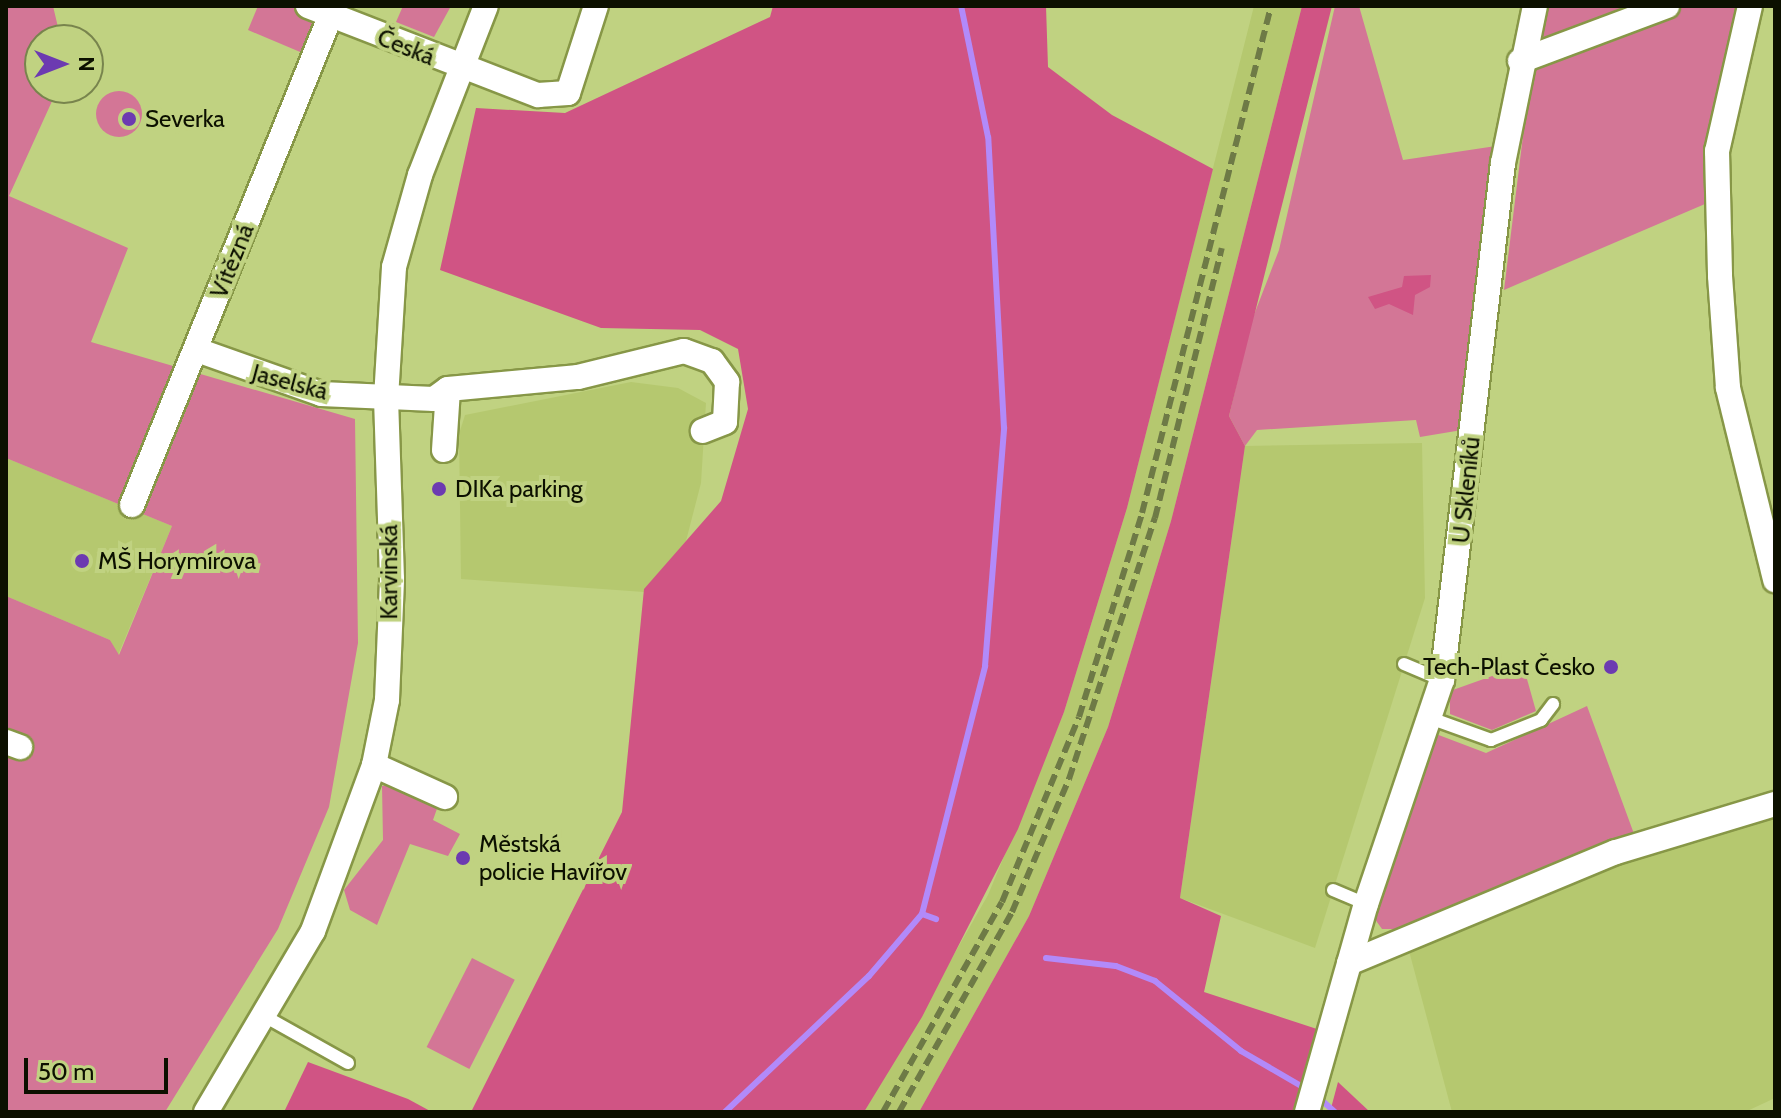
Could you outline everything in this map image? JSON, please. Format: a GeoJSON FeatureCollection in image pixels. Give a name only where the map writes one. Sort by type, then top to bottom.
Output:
{"type":"FeatureCollection","features":[{"type":"Feature","properties":{"kind":"street","name":"Česká"},"geometry":{"type":"LineString","coordinates":[[308,6],[460,68],[538,95],[568,93],[596,6]]}},
{"type":"Feature","properties":{"kind":"street","name":"Karvinská"},"geometry":{"type":"LineString","coordinates":[[206,1112],[266,1017],[334,883],[374,765],[387,700],[392,579],[386,398],[394,267],[460,68],[486,6]]}},
{"type":"Feature","properties":{"kind":"street","name":"U Skleníků"},"geometry":{"type":"LineString","coordinates":[[1308,1109],[1366,904],[1442,680],[1520,61],[1535,6]]}},
{"type":"Feature","properties":{"kind":"street"},"geometry":{"type":"LineString","coordinates":[[1520,61],[1667,6]]}},
{"type":"Feature","properties":{"kind":"street"},"geometry":{"type":"LineString","coordinates":[[1750,6],[1717,151],[1720,276],[1728,388],[1775,580]]}},
{"type":"Feature","properties":{"kind":"street","name":"Vítězná"},"geometry":{"type":"LineString","coordinates":[[132,505],[330,17]]}},
{"type":"Feature","properties":{"kind":"street","name":"Jaselská"},"geometry":{"type":"LineString","coordinates":[[197,350],[294,388],[386,398],[434,399],[448,389],[578,377],[684,351],[712,361],[727,382],[725,422],[703,431]]}},
{"type":"Feature","properties":{"kind":"street"},"geometry":{"type":"LineString","coordinates":[[444,450],[448,389]]}},
{"type":"Feature","properties":{"kind":"street"},"geometry":{"type":"LineString","coordinates":[[374,765],[445,797]]}},
{"type":"Feature","properties":{"kind":"street"},"geometry":{"type":"LineString","coordinates":[[1349,963],[1616,852],[1775,804]]}},
{"type":"Feature","properties":{"kind":"lane"},"geometry":{"type":"LineString","coordinates":[[1404,664],[1442,680]]}},
{"type":"Feature","properties":{"kind":"lane"},"geometry":{"type":"LineString","coordinates":[[1430,718],[1491,740],[1541,720],[1553,704]]}},
{"type":"Feature","properties":{"kind":"lane"},"geometry":{"type":"LineString","coordinates":[[1333,890],[1366,904]]}},
{"type":"Feature","properties":{"kind":"lane"},"geometry":{"type":"LineString","coordinates":[[266,1017],[348,1063]]}},
{"type":"Feature","properties":{"kind":"shaded area"},"geometry":{"type":"Polygon","coordinates":[[[6,6],[53,6],[57,24],[24,24],[24,104],[51,104],[9,196],[128,248],[91,342],[355,419],[358,643],[329,807],[278,929],[165,1112],[6,1112],[6,596],[110,640],[119,655],[172,526],[6,458],[6,6]]]}},
{"type":"Feature","properties":{"kind":"shaded area"},"geometry":{"type":"Polygon","coordinates":[[[258,6],[299,6],[325,19],[312,57],[248,30],[258,6]]]}},
{"type":"Feature","properties":{"kind":"shaded area"},"geometry":{"type":"Polygon","coordinates":[[[403,6],[451,6],[434,37],[396,22],[403,6]]]}},
{"type":"Feature","properties":{"kind":"shaded area"},"geometry":{"type":"Polygon","coordinates":[[[773,6],[1046,6],[1048,67],[1112,115],[1213,169],[1127,508],[1064,712],[1018,829],[922,1017],[864,1112],[471,1112],[622,812],[644,589],[721,501],[748,409],[738,349],[700,330],[601,328],[440,270],[476,108],[565,113],[770,17],[773,6]]]}},
{"type":"Feature","properties":{"kind":"shaded area"},"geometry":{"type":"Polygon","coordinates":[[[1254,6],[1302,6],[1171,521],[1108,727],[1029,916],[919,1112],[864,1112],[988,895],[1064,712],[1127,508],[1254,6]]]}},
{"type":"Feature","properties":{"kind":"shaded area"},"geometry":{"type":"Polygon","coordinates":[[[1302,6],[1332,6],[1229,416],[1245,446],[1180,898],[1221,916],[1204,992],[1320,1030],[1300,1112],[919,1112],[1029,916],[1108,727],[1171,521],[1302,6]]]}},
{"type":"Feature","properties":{"kind":"shaded area"},"geometry":{"type":"Polygon","coordinates":[[[1335,6],[1359,6],[1403,160],[1496,146],[1462,430],[1420,437],[1416,420],[1257,430],[1245,446],[1229,416],[1252,320],[1279,250],[1335,6]]]}},
{"type":"Feature","properties":{"kind":"shaded area"},"geometry":{"type":"Polygon","coordinates":[[[1549,6],[1647,6],[1539,49],[1549,6]]]}},
{"type":"Feature","properties":{"kind":"shaded area"},"geometry":{"type":"Polygon","coordinates":[[[1680,6],[1739,6],[1712,201],[1504,290],[1531,71],[1680,6]]]}},
{"type":"Feature","properties":{"kind":"shaded area"},"geometry":{"type":"Polygon","coordinates":[[[110,93],[128,93],[140,105],[140,123],[128,135],[110,135],[98,123],[98,105],[104,104],[104,97],[110,93]]]}},
{"type":"Feature","properties":{"kind":"shaded area"},"geometry":{"type":"Polygon","coordinates":[[[1431,275],[1430,287],[1415,295],[1413,315],[1389,304],[1375,309],[1368,297],[1402,287],[1404,276],[1431,275]]]}},
{"type":"Feature","properties":{"kind":"shaded area"},"geometry":{"type":"Polygon","coordinates":[[[631,382],[678,388],[706,403],[701,483],[686,541],[644,592],[461,579],[459,434],[465,415],[631,382]]]}},
{"type":"Feature","properties":{"kind":"shaded area"},"geometry":{"type":"Polygon","coordinates":[[[1422,443],[1425,598],[1315,948],[1180,898],[1245,446],[1422,443]]]}},
{"type":"Feature","properties":{"kind":"shaded area","name":"MŠ Horymírova"},"geometry":{"type":"Polygon","coordinates":[[[6,458],[172,526],[118,655],[110,640],[6,596],[6,458]]]}},
{"type":"Feature","properties":{"kind":"shaded area"},"geometry":{"type":"Polygon","coordinates":[[[1523,665],[1536,711],[1492,730],[1450,714],[1450,691],[1523,665]]]}},
{"type":"Feature","properties":{"kind":"shaded area"},"geometry":{"type":"Polygon","coordinates":[[[1587,706],[1637,842],[1404,929],[1382,929],[1372,915],[1436,734],[1486,753],[1587,706]]]}},
{"type":"Feature","properties":{"kind":"shaded area"},"geometry":{"type":"Polygon","coordinates":[[[399,784],[439,803],[433,820],[460,834],[448,856],[410,844],[377,925],[350,910],[344,890],[383,840],[382,786],[399,784]]]}},
{"type":"Feature","properties":{"kind":"shaded area"},"geometry":{"type":"Polygon","coordinates":[[[1775,811],[1775,1098],[1745,1112],[1452,1112],[1408,947],[1624,861],[1775,811]]]}},
{"type":"Feature","properties":{"kind":"shaded area"},"geometry":{"type":"Polygon","coordinates":[[[472,958],[515,980],[469,1069],[427,1047],[472,958]]]}},
{"type":"Feature","properties":{"kind":"shaded area"},"geometry":{"type":"Polygon","coordinates":[[[308,1062],[408,1099],[432,1112],[284,1112],[308,1062]]]}},
{"type":"Feature","properties":{"kind":"shaded area"},"geometry":{"type":"Polygon","coordinates":[[[1338,1082],[1370,1112],[1330,1112],[1338,1082]]]}},
{"type":"Feature","properties":{"kind":"waterway"},"geometry":{"type":"LineString","coordinates":[[725,1112],[869,976],[922,914],[985,666],[1004,428],[988,137],[961,6]]}},
{"type":"Feature","properties":{"kind":"waterway"},"geometry":{"type":"LineString","coordinates":[[922,914],[936,919]]}},
{"type":"Feature","properties":{"kind":"waterway"},"geometry":{"type":"LineString","coordinates":[[1046,958],[1116,966],[1155,981],[1241,1051],[1308,1090]]}},
{"type":"Feature","properties":{"kind":"waterway"},"geometry":{"type":"LineString","coordinates":[[1317,1096],[1335,1112]]}},
{"type":"Feature","properties":{"kind":"railway"},"geometry":{"type":"LineString","coordinates":[[883,1112],[1002,902],[1079,717],[1142,513],[1271,6]]}},
{"type":"Feature","properties":{"kind":"railway"},"geometry":{"type":"LineString","coordinates":[[899,1112],[1012,912],[1069,779],[1155,518],[1222,248]]}},
{"type":"Feature","properties":{"kind":"place","name":"Severka"},"geometry":{"type":"Point","coordinates":[129,119]}},
{"type":"Feature","properties":{"kind":"place","name":"DIKa parking"},"geometry":{"type":"Point","coordinates":[439,489]}},
{"type":"Feature","properties":{"kind":"place","name":"MŠ Horymírova"},"geometry":{"type":"Point","coordinates":[82,561]}},
{"type":"Feature","properties":{"kind":"place","name":"Tech-Plast Česko"},"geometry":{"type":"Point","coordinates":[1611,667]}},
{"type":"Feature","properties":{"kind":"place","name":"Městská policie Havířov"},"geometry":{"type":"Point","coordinates":[463,858]}}]}
